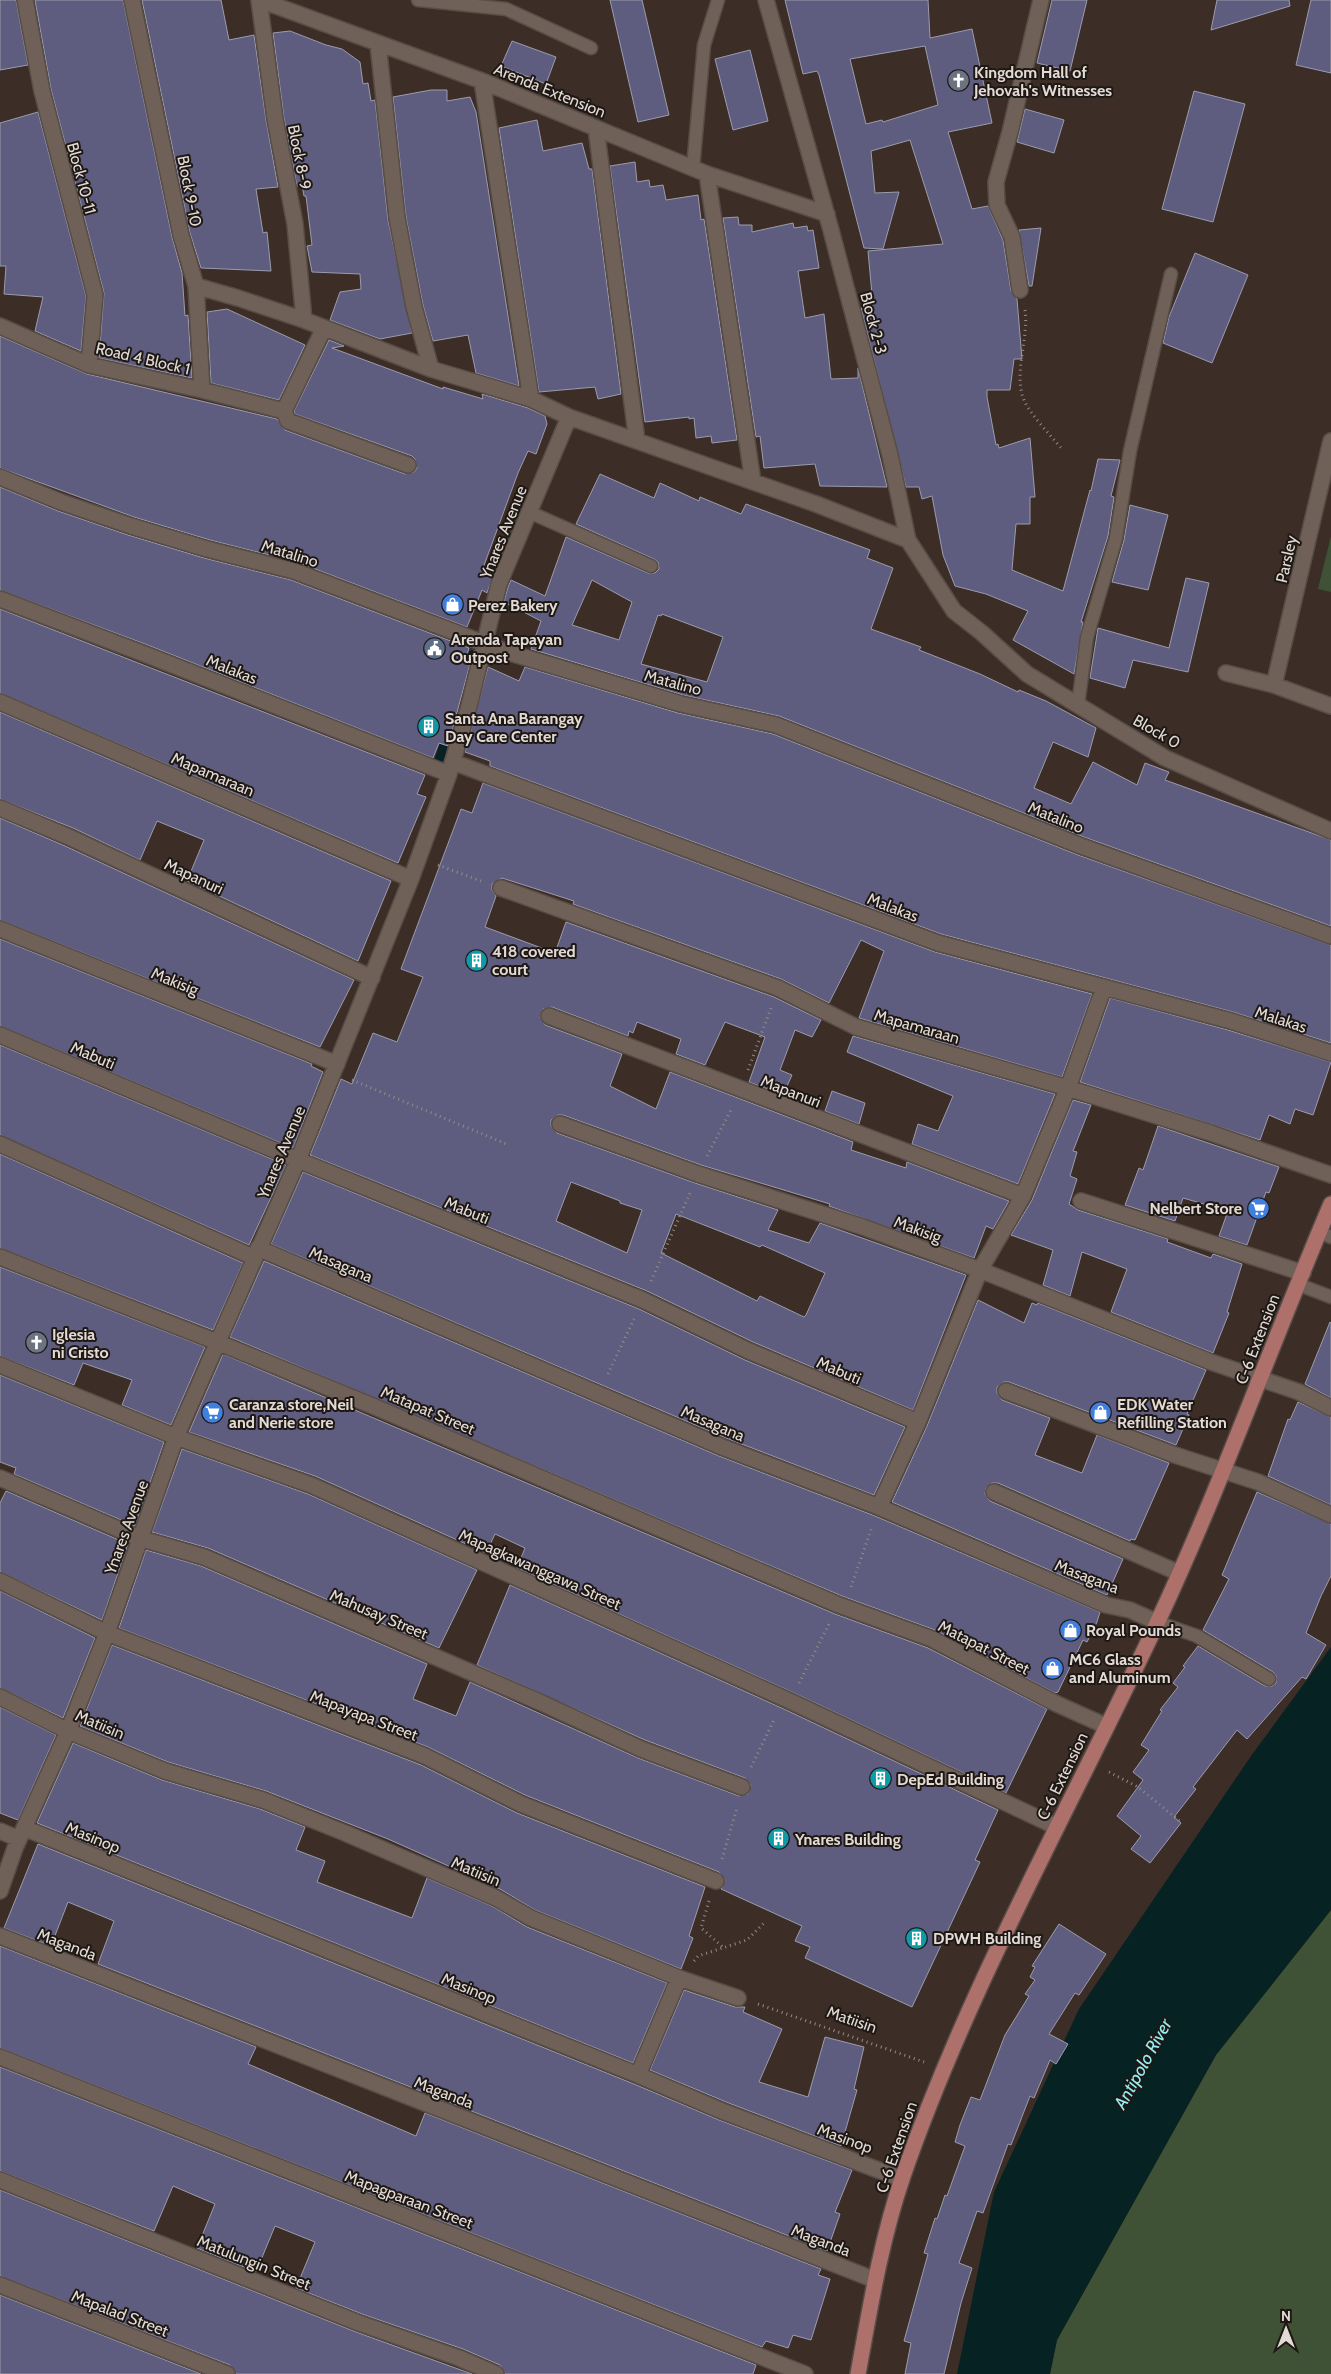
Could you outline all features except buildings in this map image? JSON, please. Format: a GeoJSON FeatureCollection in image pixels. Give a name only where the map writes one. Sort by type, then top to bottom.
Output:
{"type":"FeatureCollection","features":[{"type":"Feature","properties":{"kind":"main road","name":"C-6 Extension"},"geometry":{"type":"LineString","coordinates":[[858,2374],[875,2280],[902,2179],[943,2068],[1157,1622],[1224,1471],[1300,1278],[1325,1235],[1331,1204]]}},
{"type":"Feature","properties":{"kind":"street","name":"Block 10-11"},"geometry":{"type":"LineString","coordinates":[[24,0],[42,91],[94,295],[89,365]]}},
{"type":"Feature","properties":{"kind":"street","name":"Block 9-10"},"geometry":{"type":"LineString","coordinates":[[132,0],[181,235],[196,286],[202,390]]}},
{"type":"Feature","properties":{"kind":"street","name":"Arenda Extension"},"geometry":{"type":"LineString","coordinates":[[259,0],[482,82],[700,171],[827,214]]}},
{"type":"Feature","properties":{"kind":"street","name":"Block 8-9"},"geometry":{"type":"LineString","coordinates":[[259,0],[275,119],[296,224],[304,320]]}},
{"type":"Feature","properties":{"kind":"street","name":"Block 2-3"},"geometry":{"type":"LineString","coordinates":[[766,0],[827,214],[890,454],[908,540],[954,611],[982,633]]}},
{"type":"Feature","properties":{"kind":"street"},"geometry":{"type":"LineString","coordinates":[[1020,290],[1012,237],[997,204],[996,182],[1010,132],[1041,0]]}},
{"type":"Feature","properties":{"kind":"street"},"geometry":{"type":"LineString","coordinates":[[378,44],[397,218],[414,308],[431,368]]}},
{"type":"Feature","properties":{"kind":"street"},"geometry":{"type":"LineString","coordinates":[[482,82],[531,399]]}},
{"type":"Feature","properties":{"kind":"street"},"geometry":{"type":"LineString","coordinates":[[596,128],[637,441]]}},
{"type":"Feature","properties":{"kind":"street"},"geometry":{"type":"LineString","coordinates":[[700,171],[753,482]]}},
{"type":"Feature","properties":{"kind":"street"},"geometry":{"type":"LineString","coordinates":[[196,286],[304,320],[431,368],[531,399],[569,417],[753,482],[908,540]]}},
{"type":"Feature","properties":{"kind":"street","name":"Road 4 Block 1"},"geometry":{"type":"LineString","coordinates":[[0,326],[89,365],[202,390],[284,411]]}},
{"type":"Feature","properties":{"kind":"street"},"geometry":{"type":"LineString","coordinates":[[324,328],[284,411],[288,421],[408,465]]}},
{"type":"Feature","properties":{"kind":"street","name":"Ynares Avenue"},"geometry":{"type":"LineString","coordinates":[[0,1891],[21,1834],[68,1731],[107,1633],[176,1437],[298,1160],[411,879],[451,768],[499,584],[569,417]]}},
{"type":"Feature","properties":{"kind":"street","name":"Parsley"},"geometry":{"type":"LineString","coordinates":[[1274,685],[1331,441]]}},
{"type":"Feature","properties":{"kind":"street","name":"Matalino"},"geometry":{"type":"LineString","coordinates":[[0,477],[61,502],[131,526],[207,549],[294,570],[507,652],[681,704],[776,725],[1081,846],[1331,936]]}},
{"type":"Feature","properties":{"kind":"street","name":"Malakas"},"geometry":{"type":"LineString","coordinates":[[0,599],[451,768],[938,943],[1230,1021],[1331,1053]]}},
{"type":"Feature","properties":{"kind":"street","name":"Block 0"},"geometry":{"type":"LineString","coordinates":[[982,633],[1027,674],[1165,758],[1331,831]]}},
{"type":"Feature","properties":{"kind":"street"},"geometry":{"type":"LineString","coordinates":[[1226,672],[1274,685],[1331,706]]}},
{"type":"Feature","properties":{"kind":"street","name":"Mapamaraan"},"geometry":{"type":"LineString","coordinates":[[0,702],[411,879]]}},
{"type":"Feature","properties":{"kind":"street","name":"Mapanuri"},"geometry":{"type":"LineString","coordinates":[[0,808],[69,837],[372,978]]}},
{"type":"Feature","properties":{"kind":"street","name":"Mapamaraan"},"geometry":{"type":"LineString","coordinates":[[501,888],[778,988],[856,1027],[1068,1088],[1331,1175]]}},
{"type":"Feature","properties":{"kind":"street","name":"Makisig"},"geometry":{"type":"LineString","coordinates":[[0,929],[335,1069]]}},
{"type":"Feature","properties":{"kind":"street"},"geometry":{"type":"LineString","coordinates":[[880,1508],[918,1422],[980,1270],[1023,1196],[1068,1088],[1104,987]]}},
{"type":"Feature","properties":{"kind":"street","name":"Mapanuri"},"geometry":{"type":"LineString","coordinates":[[548,1016],[1023,1196]]}},
{"type":"Feature","properties":{"kind":"street","name":"Mabuti"},"geometry":{"type":"LineString","coordinates":[[0,1035],[298,1160],[643,1300],[750,1351],[918,1422]]}},
{"type":"Feature","properties":{"kind":"street","name":"Makisig"},"geometry":{"type":"LineString","coordinates":[[560,1124],[698,1174],[864,1227],[1260,1379],[1299,1392],[1331,1408]]}},
{"type":"Feature","properties":{"kind":"street","name":"Masagana"},"geometry":{"type":"LineString","coordinates":[[0,1144],[722,1447],[880,1508],[1106,1605],[1130,1610],[1157,1622]]}},
{"type":"Feature","properties":{"kind":"street"},"geometry":{"type":"LineString","coordinates":[[1081,1201],[1300,1278]]}},
{"type":"Feature","properties":{"kind":"street","name":"Matapat Street"},"geometry":{"type":"LineString","coordinates":[[0,1257],[394,1414],[841,1606],[932,1640],[1057,1704],[1106,1726]]}},
{"type":"Feature","properties":{"kind":"street","name":"Mapagkawanggawa Street"},"geometry":{"type":"LineString","coordinates":[[0,1365],[176,1437],[311,1485],[787,1700],[1057,1827]]}},
{"type":"Feature","properties":{"kind":"street"},"geometry":{"type":"LineString","coordinates":[[1006,1391],[1175,1455],[1258,1482],[1331,1515]]}},
{"type":"Feature","properties":{"kind":"street","name":"Mahusay Street"},"geometry":{"type":"LineString","coordinates":[[0,1478],[139,1538],[204,1557],[542,1703],[642,1749],[742,1787]]}},
{"type":"Feature","properties":{"kind":"street"},"geometry":{"type":"LineString","coordinates":[[994,1492],[1179,1573]]}},
{"type":"Feature","properties":{"kind":"street","name":"Mapayapa Street"},"geometry":{"type":"LineString","coordinates":[[0,1581],[107,1633],[426,1756],[521,1804],[716,1881]]}},
{"type":"Feature","properties":{"kind":"street","name":"Matiisin"},"geometry":{"type":"LineString","coordinates":[[0,1697],[68,1731],[165,1771],[263,1800],[496,1898],[531,1918],[679,1978],[738,1998]]}},
{"type":"Feature","properties":{"kind":"street","name":"Masinop"},"geometry":{"type":"LineString","coordinates":[[0,1831],[21,1834],[638,2074],[722,2111],[902,2179]]}},
{"type":"Feature","properties":{"kind":"street","name":"Maganda"},"geometry":{"type":"LineString","coordinates":[[0,1936],[875,2280]]}},
{"type":"Feature","properties":{"kind":"street"},"geometry":{"type":"LineString","coordinates":[[638,2074],[679,1978]]}},
{"type":"Feature","properties":{"kind":"street","name":"Mapagparaan Street"},"geometry":{"type":"LineString","coordinates":[[0,2057],[805,2374]]}},
{"type":"Feature","properties":{"kind":"street","name":"Matulungin Street"},"geometry":{"type":"LineString","coordinates":[[0,2180],[359,2323],[459,2358],[496,2374]]}},
{"type":"Feature","properties":{"kind":"street","name":"Mapalad Street"},"geometry":{"type":"LineString","coordinates":[[0,2285],[227,2374]]}},
{"type":"Feature","properties":{"kind":"lane"},"geometry":{"type":"LineString","coordinates":[[418,0],[507,5],[591,48]]}},
{"type":"Feature","properties":{"kind":"lane"},"geometry":{"type":"LineString","coordinates":[[700,171],[704,45],[718,0]]}},
{"type":"Feature","properties":{"kind":"lane"},"geometry":{"type":"LineString","coordinates":[[1078,705],[1087,637],[1116,538],[1130,451],[1172,274]]}},
{"type":"Feature","properties":{"kind":"lane"},"geometry":{"type":"LineString","coordinates":[[529,512],[651,566]]}},
{"type":"Feature","properties":{"kind":"lane"},"geometry":{"type":"LineString","coordinates":[[1300,1278],[1331,1297]]}},
{"type":"Feature","properties":{"kind":"lane"},"geometry":{"type":"LineString","coordinates":[[1157,1622],[1197,1636],[1269,1679]]}},
{"type":"Feature","properties":{"kind":"path"},"geometry":{"type":"LineString","coordinates":[[1020,290],[1027,321],[1020,379],[1024,400],[1062,449]]}},
{"type":"Feature","properties":{"kind":"path"},"geometry":{"type":"LineString","coordinates":[[419,858],[501,888]]}},
{"type":"Feature","properties":{"kind":"path"},"geometry":{"type":"LineString","coordinates":[[335,1069],[509,1145]]}},
{"type":"Feature","properties":{"kind":"path"},"geometry":{"type":"LineString","coordinates":[[724,1948],[700,1928],[716,1881],[742,1787],[787,1700],[841,1606],[880,1508]]}},
{"type":"Feature","properties":{"kind":"path"},"geometry":{"type":"LineString","coordinates":[[1087,1765],[1113,1773],[1138,1786],[1182,1823]]}},
{"type":"Feature","properties":{"kind":"path"},"geometry":{"type":"LineString","coordinates":[[679,1978],[698,1956],[747,1940],[766,1921]]}},
{"type":"Feature","properties":{"kind":"path","name":"Matiisin"},"geometry":{"type":"LineString","coordinates":[[738,1998],[943,2068]]}},
{"type":"Feature","properties":{"kind":"green space"},"geometry":{"type":"Polygon","coordinates":[[[1331,536],[1331,592],[1318,589],[1331,536]]]}},
{"type":"Feature","properties":{"kind":"green space"},"geometry":{"type":"Polygon","coordinates":[[[1331,1910],[1331,2374],[1050,2374],[1057,2340],[1216,2055],[1331,1910]]]}},
{"type":"Feature","properties":{"kind":"water","name":"Antipolo River"},"geometry":{"type":"Polygon","coordinates":[[[1331,1647],[1331,1910],[1216,2055],[1057,2340],[1050,2374],[957,2374],[994,2192],[1079,2009],[1251,1756],[1331,1647]]]}},
{"type":"Feature","properties":{"kind":"waterway"},"geometry":{"type":"LineString","coordinates":[[467,670],[472,655]]}},
{"type":"Feature","properties":{"kind":"waterway"},"geometry":{"type":"LineString","coordinates":[[432,765],[437,767],[447,735]]}},
{"type":"Feature","properties":{"kind":"place","name":"Kingdom Hall of Jehovah's Witnesses"},"geometry":{"type":"Point","coordinates":[958,81]}},
{"type":"Feature","properties":{"kind":"place","name":"Perez Bakery"},"geometry":{"type":"Point","coordinates":[452,605]}},
{"type":"Feature","properties":{"kind":"place","name":"Arenda Tapayan Outpost"},"geometry":{"type":"Point","coordinates":[435,648]}},
{"type":"Feature","properties":{"kind":"place","name":"Santa Ana Barangay Day Care Center"},"geometry":{"type":"Point","coordinates":[429,727]}},
{"type":"Feature","properties":{"kind":"place","name":"418 covered court"},"geometry":{"type":"Point","coordinates":[476,960]}},
{"type":"Feature","properties":{"kind":"place","name":"Nelbert Store"},"geometry":{"type":"Point","coordinates":[1258,1208]}},
{"type":"Feature","properties":{"kind":"place","name":"Iglesia ni Cristo"},"geometry":{"type":"Point","coordinates":[36,1343]}},
{"type":"Feature","properties":{"kind":"place","name":"Caranza store,Neil and Nerie store"},"geometry":{"type":"Point","coordinates":[213,1413]}},
{"type":"Feature","properties":{"kind":"place","name":"EDK Water Refilling Station"},"geometry":{"type":"Point","coordinates":[1101,1413]}},
{"type":"Feature","properties":{"kind":"place","name":"Royal Pounds"},"geometry":{"type":"Point","coordinates":[1070,1630]}},
{"type":"Feature","properties":{"kind":"place","name":"MC6 Glass and Aluminum"},"geometry":{"type":"Point","coordinates":[1053,1668]}},
{"type":"Feature","properties":{"kind":"place","name":"DepEd Building"},"geometry":{"type":"Point","coordinates":[881,1779]}},
{"type":"Feature","properties":{"kind":"place","name":"Ynares Building"},"geometry":{"type":"Point","coordinates":[779,1839]}},
{"type":"Feature","properties":{"kind":"place","name":"DPWH Building"},"geometry":{"type":"Point","coordinates":[917,1938]}}]}
